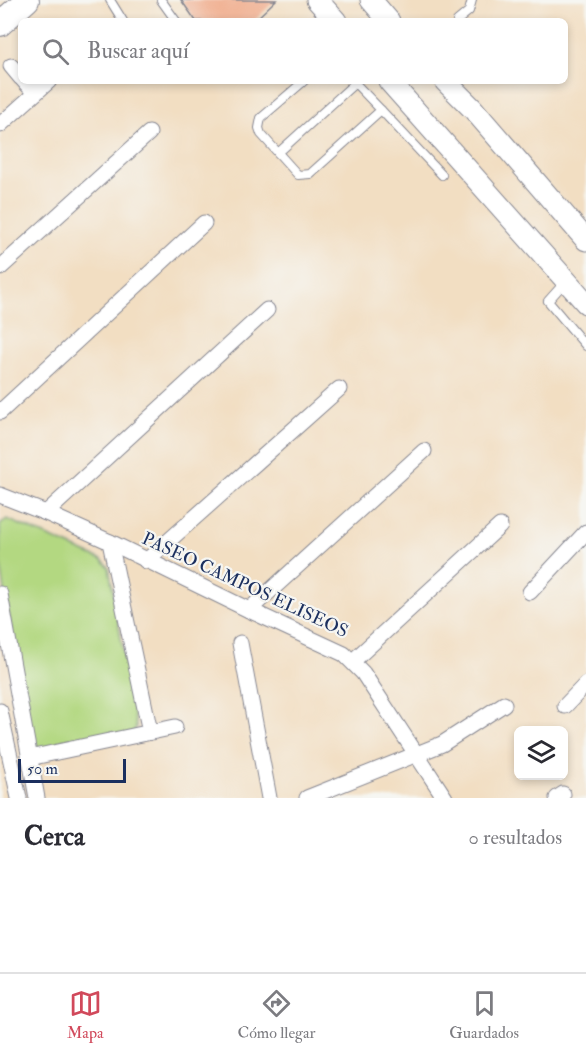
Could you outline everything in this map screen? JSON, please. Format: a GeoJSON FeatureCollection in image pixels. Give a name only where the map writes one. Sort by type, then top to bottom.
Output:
{"type":"FeatureCollection","features":[{"type":"Feature","properties":{"kind":"main road"},"geometry":{"type":"LineString","coordinates":[[0,24],[27,0]]}},
{"type":"Feature","properties":{"kind":"main road"},"geometry":{"type":"LineString","coordinates":[[317,0],[333,18]]}},
{"type":"Feature","properties":{"kind":"main road"},"geometry":{"type":"LineString","coordinates":[[371,0],[387,18]]}},
{"type":"Feature","properties":{"kind":"main road"},"geometry":{"type":"LineString","coordinates":[[392,84],[586,303]]}},
{"type":"Feature","properties":{"kind":"main road"},"geometry":{"type":"LineString","coordinates":[[448,84],[473,109],[586,240]]}},
{"type":"Feature","properties":{"kind":"street"},"geometry":{"type":"LineString","coordinates":[[26,84],[35,93]]}},
{"type":"Feature","properties":{"kind":"street"},"geometry":{"type":"LineString","coordinates":[[0,125],[45,84]]}},
{"type":"Feature","properties":{"kind":"street"},"geometry":{"type":"LineString","coordinates":[[0,268],[149,133]]}},
{"type":"Feature","properties":{"kind":"street"},"geometry":{"type":"LineString","coordinates":[[0,412],[204,223]]}},
{"type":"Feature","properties":{"kind":"street"},"geometry":{"type":"LineString","coordinates":[[46,513],[267,310]]}},
{"type":"Feature","properties":{"kind":"street"},"geometry":{"type":"LineString","coordinates":[[147,561],[339,389]]}},
{"type":"Feature","properties":{"kind":"street"},"geometry":{"type":"LineString","coordinates":[[249,610],[424,451]]}},
{"type":"Feature","properties":{"kind":"street","name":"PASEO CAMPOS ELISEOS"},"geometry":{"type":"LineString","coordinates":[[0,495],[110,542],[249,610],[331,646],[353,661],[363,673],[445,798]]}},
{"type":"Feature","properties":{"kind":"street"},"geometry":{"type":"LineString","coordinates":[[353,661],[500,526]]}},
{"type":"Feature","properties":{"kind":"street"},"geometry":{"type":"LineString","coordinates":[[530,592],[586,532]]}},
{"type":"Feature","properties":{"kind":"street"},"geometry":{"type":"LineString","coordinates":[[110,542],[150,732]]}},
{"type":"Feature","properties":{"kind":"street"},"geometry":{"type":"LineString","coordinates":[[0,594],[37,798]]}},
{"type":"Feature","properties":{"kind":"street"},"geometry":{"type":"LineString","coordinates":[[240,643],[269,798]]}},
{"type":"Feature","properties":{"kind":"street"},"geometry":{"type":"LineString","coordinates":[[565,706],[586,684]]}},
{"type":"Feature","properties":{"kind":"street"},"geometry":{"type":"LineString","coordinates":[[307,798],[442,744],[504,704]]}},
{"type":"Feature","properties":{"kind":"street"},"geometry":{"type":"LineString","coordinates":[[0,711],[19,798]]}},
{"type":"Feature","properties":{"kind":"street"},"geometry":{"type":"LineString","coordinates":[[29,758],[175,727]]}},
{"type":"Feature","properties":{"kind":"lane"},"geometry":{"type":"LineString","coordinates":[[110,0],[121,18]]}},
{"type":"Feature","properties":{"kind":"lane"},"geometry":{"type":"LineString","coordinates":[[161,0],[174,18]]}},
{"type":"Feature","properties":{"kind":"lane"},"geometry":{"type":"LineString","coordinates":[[460,18],[469,10],[472,0]]}},
{"type":"Feature","properties":{"kind":"lane"},"geometry":{"type":"LineString","coordinates":[[301,84],[261,118],[259,124],[261,134],[297,175],[310,174],[381,110]]}},
{"type":"Feature","properties":{"kind":"lane"},"geometry":{"type":"LineString","coordinates":[[278,153],[352,84]]}},
{"type":"Feature","properties":{"kind":"lane"},"geometry":{"type":"LineString","coordinates":[[356,84],[442,175]]}},
{"type":"Feature","properties":{"kind":"lane"},"geometry":{"type":"LineString","coordinates":[[566,281],[548,301],[586,346]]}},
{"type":"Feature","properties":{"kind":"green space"},"geometry":{"type":"Polygon","coordinates":[[[7,519],[102,560],[109,567],[136,727],[133,734],[38,754],[30,747],[0,560],[0,524],[7,519]]]}},
{"type":"Feature","properties":{"kind":"building"},"geometry":{"type":"Polygon","coordinates":[[[181,0],[276,0],[257,18],[194,18],[181,0]]]}}]}
